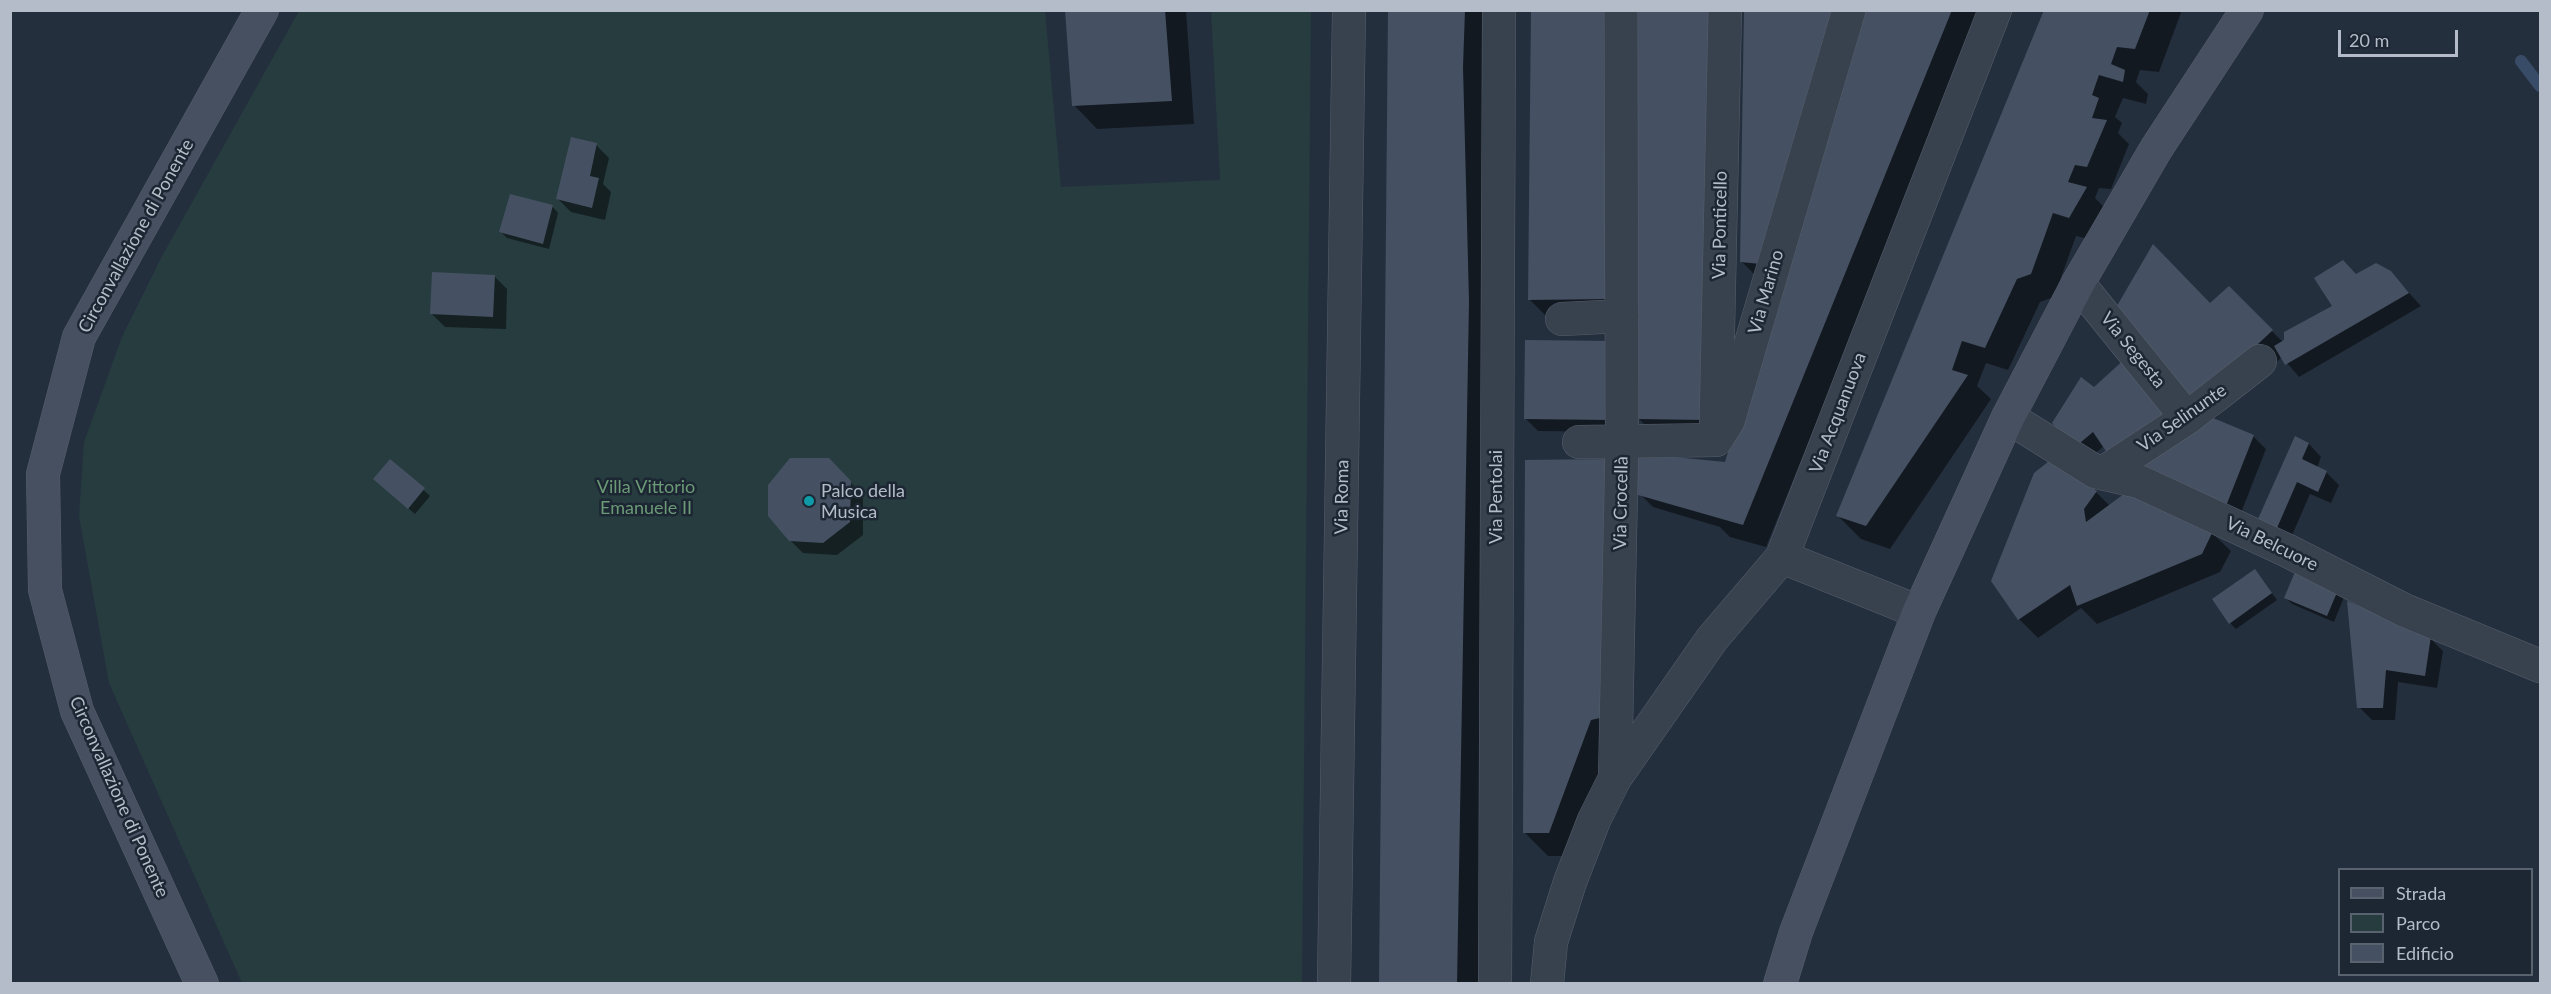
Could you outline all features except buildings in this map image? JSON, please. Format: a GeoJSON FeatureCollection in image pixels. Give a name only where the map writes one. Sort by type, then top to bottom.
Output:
{"type":"FeatureCollection","features":[{"type":"Feature","properties":{"kind":"main road","name":"Circonvallazione di Ponente"},"geometry":{"type":"LineString","coordinates":[[202,984],[77,711],[45,590],[43,474],[80,337],[262,10]]}},
{"type":"Feature","properties":{"kind":"main road"},"geometry":{"type":"LineString","coordinates":[[1780,984],[1796,932],[1919,612],[2008,417],[2078,283],[2156,149],[2244,15]]}},
{"type":"Feature","properties":{"kind":"street","name":"Via Roma"},"geometry":{"type":"LineString","coordinates":[[1334,984],[1349,10]]}},
{"type":"Feature","properties":{"kind":"street","name":"Via Pentolai"},"geometry":{"type":"LineString","coordinates":[[1495,984],[1499,10]]}},
{"type":"Feature","properties":{"kind":"street","name":"Via Crocellà"},"geometry":{"type":"LineString","coordinates":[[1546,984],[1551,942],[1570,882],[1594,820],[1615,778],[1622,441],[1621,10]]}},
{"type":"Feature","properties":{"kind":"street","name":"Via Ponticello"},"geometry":{"type":"LineString","coordinates":[[1716,440],[1725,10]]}},
{"type":"Feature","properties":{"kind":"street","name":"Via Marino"},"geometry":{"type":"LineString","coordinates":[[1716,440],[1728,421],[1849,10]]}},
{"type":"Feature","properties":{"kind":"street","name":"Via Acquanuova"},"geometry":{"type":"LineString","coordinates":[[1615,778],[1712,639],[1782,557],[1995,10]]}},
{"type":"Feature","properties":{"kind":"street","name":"Via Segesta"},"geometry":{"type":"LineString","coordinates":[[2078,283],[2187,418]]}},
{"type":"Feature","properties":{"kind":"street"},"geometry":{"type":"LineString","coordinates":[[1562,319],[1622,316]]}},
{"type":"Feature","properties":{"kind":"street","name":"Via Selinunte"},"geometry":{"type":"LineString","coordinates":[[2103,473],[2187,418],[2260,361]]}},
{"type":"Feature","properties":{"kind":"street","name":"Via Belcuore"},"geometry":{"type":"LineString","coordinates":[[2008,417],[2096,472],[2140,482],[2286,550],[2404,609],[2541,666]]}},
{"type":"Feature","properties":{"kind":"street"},"geometry":{"type":"LineString","coordinates":[[1579,442],[1716,440]]}},
{"type":"Feature","properties":{"kind":"street"},"geometry":{"type":"LineString","coordinates":[[1782,557],[1919,612]]}},
{"type":"Feature","properties":{"kind":"green space","name":"Villa Vittorio Emanuele II"},"geometry":{"type":"Polygon","coordinates":[[[299,11],[1045,11],[1061,187],[1220,180],[1211,11],[1311,11],[1302,983],[242,983],[109,683],[79,516],[84,442],[122,337],[161,258],[299,11]]]}},
{"type":"Feature","properties":{"kind":"waterway"},"geometry":{"type":"LineString","coordinates":[[2521,61],[2540,86]]}},
{"type":"Feature","properties":{"kind":"place","name":"Palco della Musica"},"geometry":{"type":"Point","coordinates":[809,501]}}]}
